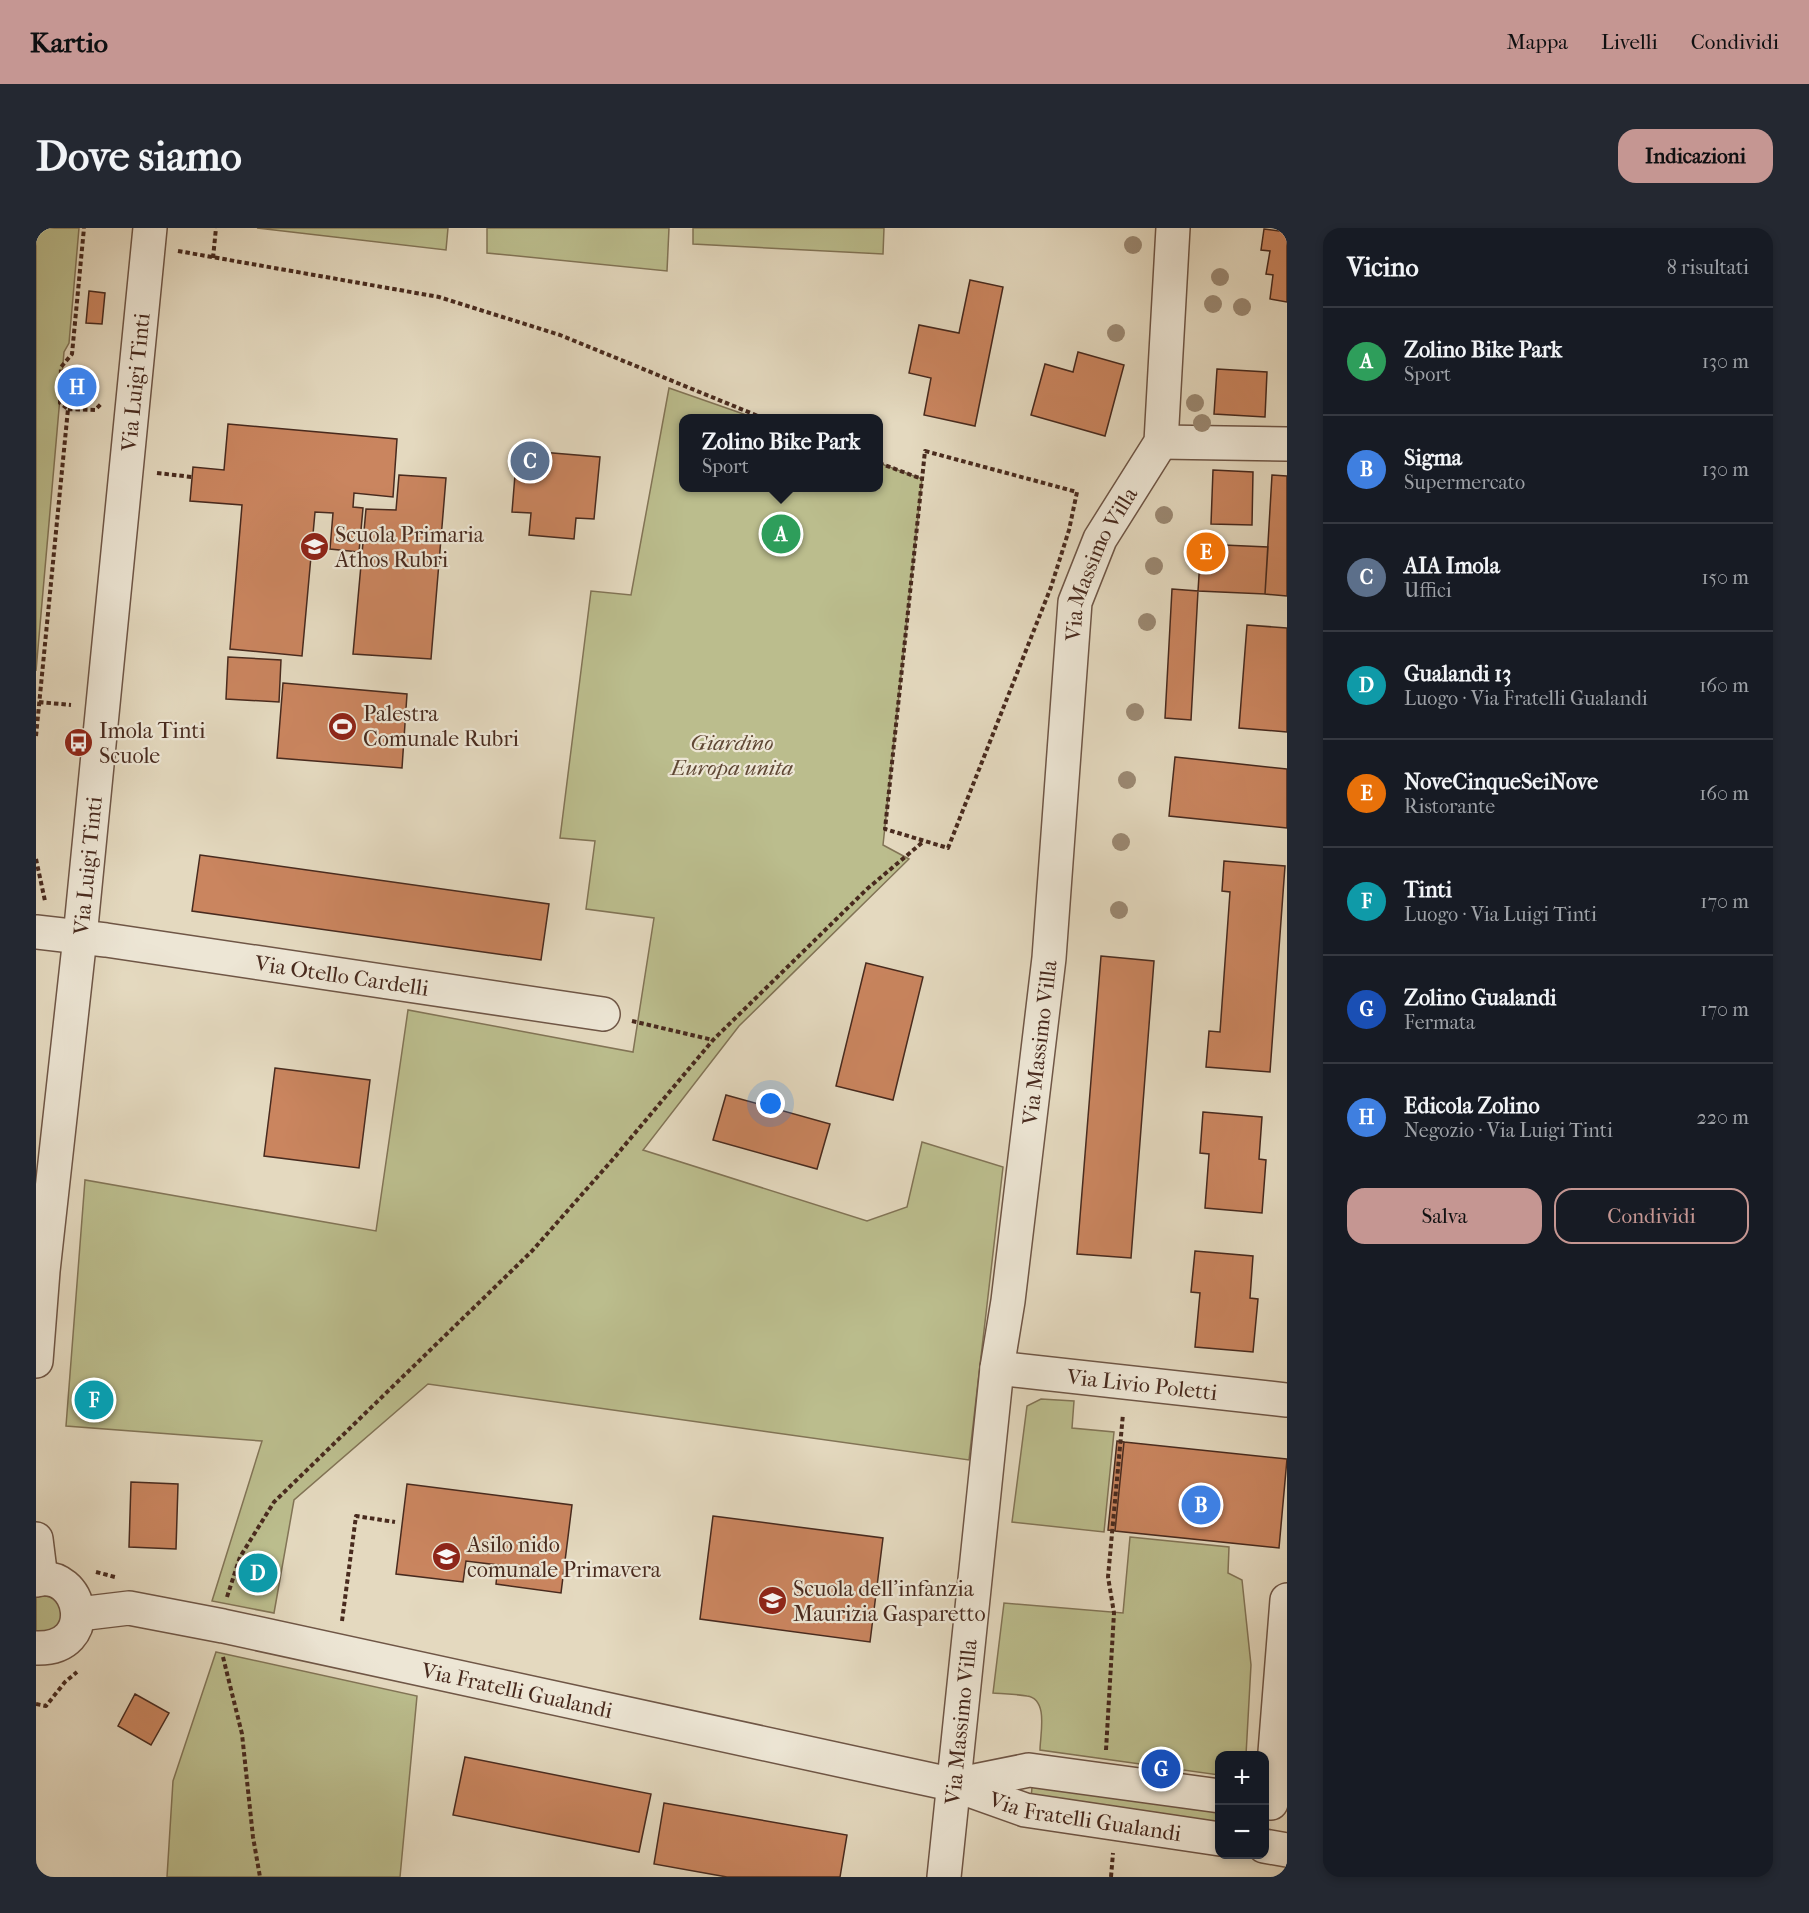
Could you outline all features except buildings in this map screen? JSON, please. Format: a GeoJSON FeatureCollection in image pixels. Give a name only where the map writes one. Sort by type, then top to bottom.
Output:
{"type":"FeatureCollection","features":[{"type":"Feature","properties":{"kind":"street","name":"Via Massimo Villa"},"geometry":{"type":"LineString","coordinates":[[944,1877],[997,1368],[1008,1301],[1049,958],[1075,602],[1100,539],[1161,442],[1173,228]]}},
{"type":"Feature","properties":{"kind":"street","name":"Via Luigi Tinti"},"geometry":{"type":"LineString","coordinates":[[36,1361],[43,1271],[160,239]]}},
{"type":"Feature","properties":{"kind":"street"},"geometry":{"type":"LineString","coordinates":[[1161,442],[1287,444]]}},
{"type":"Feature","properties":{"kind":"street","name":"Via Otello Cardelli"},"geometry":{"type":"LineString","coordinates":[[40,932],[603,1014]]}},
{"type":"Feature","properties":{"kind":"street","name":"Via Livio Poletti"},"geometry":{"type":"LineString","coordinates":[[997,1368],[1287,1400]]}},
{"type":"Feature","properties":{"kind":"street"},"geometry":{"type":"LineString","coordinates":[[36,1539],[38,1580],[57,1582],[64,1586],[76,1602],[79,1614],[72,1635],[64,1643],[50,1649],[36,1648]]}},
{"type":"Feature","properties":{"kind":"street"},"geometry":{"type":"LineString","coordinates":[[1274,1804],[1287,1600]]}},
{"type":"Feature","properties":{"kind":"street","name":"Via Fratelli Gualandi"},"geometry":{"type":"LineString","coordinates":[[79,1614],[129,1608],[225,1611],[955,1785],[1025,1810],[1215,1838]]}},
{"type":"Feature","properties":{"kind":"street","name":"Via Fratelli Gualandi"},"geometry":{"type":"LineString","coordinates":[[955,1785],[1029,1770],[1215,1795]]}},
{"type":"Feature","properties":{"kind":"street"},"geometry":{"type":"LineString","coordinates":[[1269,1847],[1287,1850]]}},
{"type":"Feature","properties":{"kind":"path"},"geometry":{"type":"LineString","coordinates":[[36,736],[68,409],[60,403],[61,367],[72,354],[84,228]]}},
{"type":"Feature","properties":{"kind":"path"},"geometry":{"type":"LineString","coordinates":[[213,258],[216,228]]}},
{"type":"Feature","properties":{"kind":"path"},"geometry":{"type":"LineString","coordinates":[[160,239],[213,258],[439,297],[560,335],[753,414]]}},
{"type":"Feature","properties":{"kind":"path"},"geometry":{"type":"LineString","coordinates":[[1051,587],[948,848],[885,829],[925,451],[1077,492],[1069,530]]}},
{"type":"Feature","properties":{"kind":"path"},"geometry":{"type":"LineString","coordinates":[[883,464],[922,479]]}},
{"type":"Feature","properties":{"kind":"path"},"geometry":{"type":"LineString","coordinates":[[148,472],[192,477]]}},
{"type":"Feature","properties":{"kind":"path"},"geometry":{"type":"LineString","coordinates":[[260,1877],[253,1837],[242,1734],[220,1646],[225,1611],[240,1557],[274,1502],[532,1251],[713,1040],[867,889],[924,841]]}},
{"type":"Feature","properties":{"kind":"path"},"geometry":{"type":"LineString","coordinates":[[36,859],[46,908],[40,932]]}},
{"type":"Feature","properties":{"kind":"path"},"geometry":{"type":"LineString","coordinates":[[603,1014],[713,1040]]}},
{"type":"Feature","properties":{"kind":"path"},"geometry":{"type":"LineString","coordinates":[[1106,1759],[1114,1613],[1108,1577],[1122,1432]]}},
{"type":"Feature","properties":{"kind":"path"},"geometry":{"type":"LineString","coordinates":[[342,1622],[356,1516],[395,1522]]}},
{"type":"Feature","properties":{"kind":"path"},"geometry":{"type":"LineString","coordinates":[[86,1566],[96,1573],[118,1577]]}},
{"type":"Feature","properties":{"kind":"path"},"geometry":{"type":"LineString","coordinates":[[216,1594],[225,1611]]}},
{"type":"Feature","properties":{"kind":"path"},"geometry":{"type":"LineString","coordinates":[[36,1704],[46,1706],[65,1682],[81,1668]]}},
{"type":"Feature","properties":{"kind":"path"},"geometry":{"type":"LineString","coordinates":[[1111,1877],[1114,1844]]}},
{"type":"Feature","properties":{"kind":"green space"},"geometry":{"type":"Polygon","coordinates":[[[36,228],[79,228],[69,343],[64,352],[36,671],[36,228]]]}},
{"type":"Feature","properties":{"kind":"green space"},"geometry":{"type":"Polygon","coordinates":[[[257,228],[448,228],[446,250],[257,228]]]}},
{"type":"Feature","properties":{"kind":"green space"},"geometry":{"type":"Polygon","coordinates":[[[487,228],[669,228],[667,271],[487,253],[487,228]]]}},
{"type":"Feature","properties":{"kind":"green space"},"geometry":{"type":"Polygon","coordinates":[[[693,228],[884,228],[883,254],[693,244],[693,228]]]}},
{"type":"Feature","properties":{"kind":"green space","name":"Giardino Europa unita"},"geometry":{"type":"Polygon","coordinates":[[[669,388],[744,414],[679,414],[679,492],[883,492],[883,464],[922,479],[883,845],[909,859],[739,1026],[643,1150],[867,1221],[907,1207],[922,1142],[1003,1167],[969,1460],[428,1384],[294,1500],[274,1613],[212,1601],[262,1441],[66,1426],[85,1180],[376,1231],[408,1010],[633,1052],[654,918],[586,909],[595,841],[560,838],[591,591],[631,595],[669,388]]]}},
{"type":"Feature","properties":{"kind":"green space"},"geometry":{"type":"Polygon","coordinates":[[[1041,1399],[1074,1401],[1072,1428],[1114,1432],[1104,1532],[1012,1522],[1027,1406],[1041,1399]]]}},
{"type":"Feature","properties":{"kind":"green space"},"geometry":{"type":"Polygon","coordinates":[[[1130,1537],[1229,1547],[1228,1573],[1242,1580],[1251,1665],[1246,1751],[1215,1751],[1215,1774],[1040,1750],[1042,1718],[1041,1710],[1034,1699],[1027,1696],[993,1693],[1004,1603],[1123,1613],[1130,1537]]]}},
{"type":"Feature","properties":{"kind":"green space"},"geometry":{"type":"Polygon","coordinates":[[[42,1595],[56,1600],[63,1614],[55,1630],[36,1632],[36,1596],[42,1595]]]}},
{"type":"Feature","properties":{"kind":"green space"},"geometry":{"type":"Polygon","coordinates":[[[216,1652],[417,1696],[400,1877],[167,1877],[173,1781],[216,1652]]]}},
{"type":"Feature","properties":{"kind":"green space"},"geometry":{"type":"Polygon","coordinates":[[[1032,1787],[1215,1810],[1215,1822],[1031,1799],[1032,1787]]]}},
{"type":"Feature","properties":{"kind":"place","name":"Edicola Zolino"},"geometry":{"type":"Point","coordinates":[77,387]}},
{"type":"Feature","properties":{"kind":"place","name":"AIA Imola"},"geometry":{"type":"Point","coordinates":[530,461]}},
{"type":"Feature","properties":{"kind":"place","name":"Zolino Bike Park"},"geometry":{"type":"Point","coordinates":[781,534]}},
{"type":"Feature","properties":{"kind":"place","name":"Scuola Primaria Athos Rubri"},"geometry":{"type":"Point","coordinates":[314,547]}},
{"type":"Feature","properties":{"kind":"place","name":"NoveCinqueSeiNove"},"geometry":{"type":"Point","coordinates":[1206,552]}},
{"type":"Feature","properties":{"kind":"place","name":"Palestra Comunale Rubri"},"geometry":{"type":"Point","coordinates":[342,726]}},
{"type":"Feature","properties":{"kind":"place","name":"Imola Tinti Scuole"},"geometry":{"type":"Point","coordinates":[78,743]}},
{"type":"Feature","properties":{"kind":"place","name":"Tinti"},"geometry":{"type":"Point","coordinates":[94,1400]}},
{"type":"Feature","properties":{"kind":"place","name":"Sigma"},"geometry":{"type":"Point","coordinates":[1201,1505]}},
{"type":"Feature","properties":{"kind":"place","name":"Asilo nido comunale Primavera"},"geometry":{"type":"Point","coordinates":[446,1557]}},
{"type":"Feature","properties":{"kind":"place","name":"Gualandi 13"},"geometry":{"type":"Point","coordinates":[258,1573]}},
{"type":"Feature","properties":{"kind":"place","name":"Scuola dell'infanzia Maurizia Gasparetto"},"geometry":{"type":"Point","coordinates":[772,1601]}},
{"type":"Feature","properties":{"kind":"place","name":"Zolino Gualandi"},"geometry":{"type":"Point","coordinates":[1161,1769]}}]}
